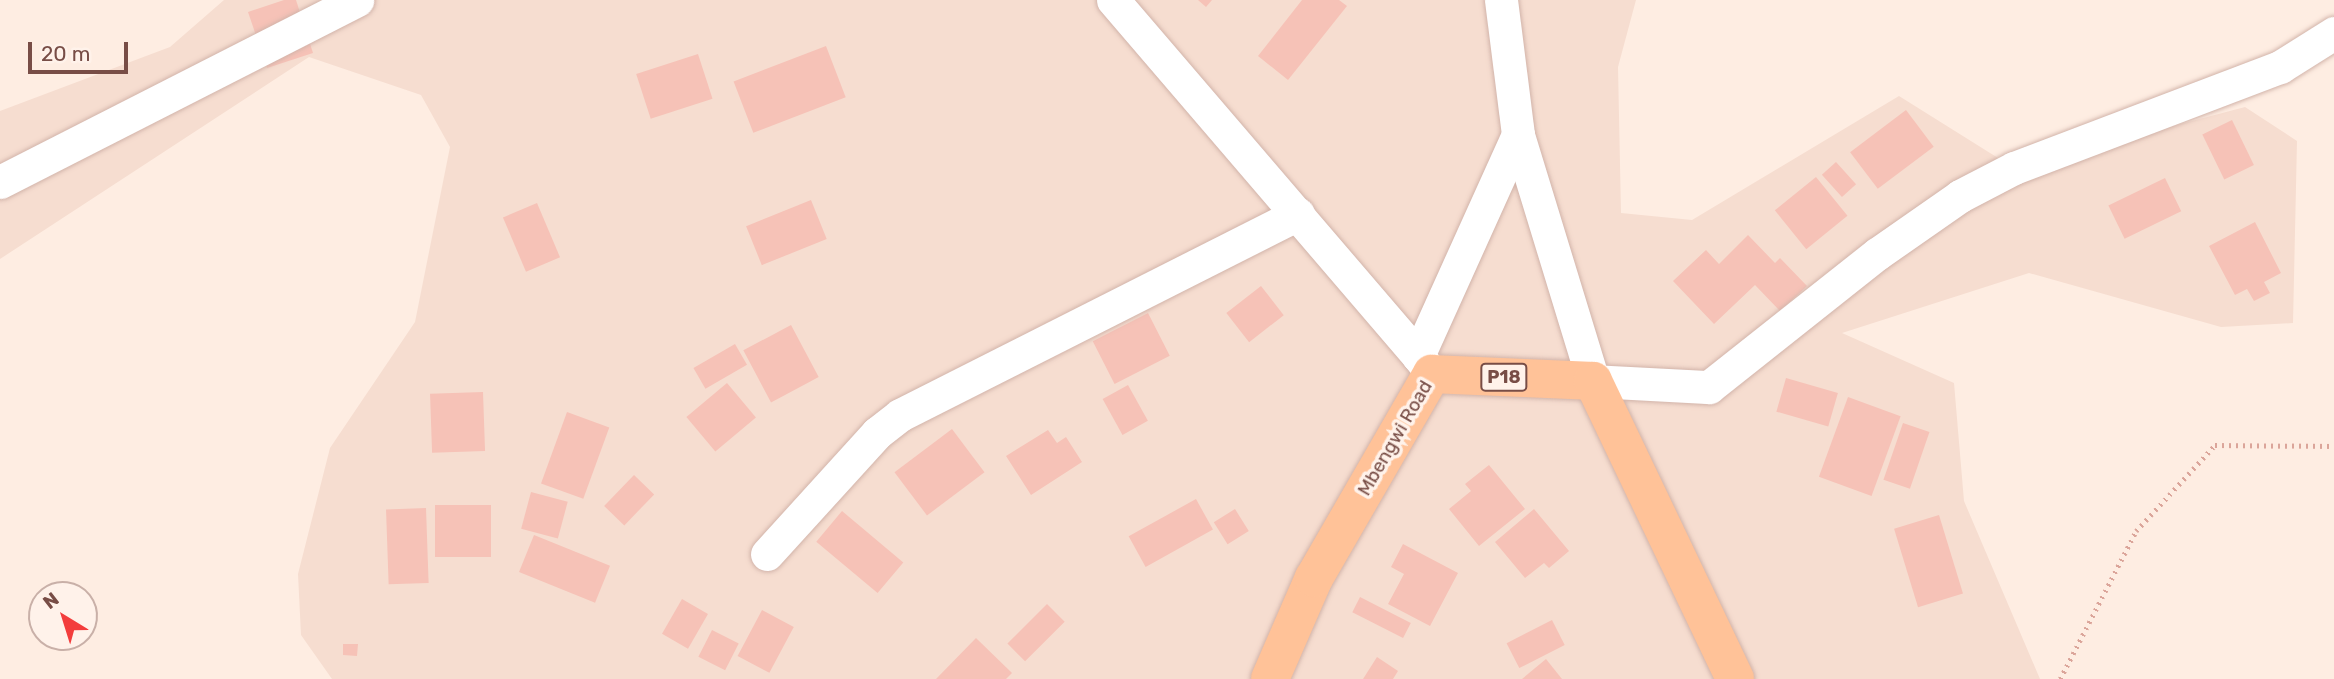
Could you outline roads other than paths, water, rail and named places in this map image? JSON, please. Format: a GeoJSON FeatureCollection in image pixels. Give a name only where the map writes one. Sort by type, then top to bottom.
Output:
{"type":"FeatureCollection","features":[{"type":"Feature","properties":{"kind":"main road","name":"Mbengwi Road"},"geometry":{"type":"LineString","coordinates":[[1270,679],[1314,578],[1425,365],[1593,382]]}},
{"type":"Feature","properties":{"kind":"main road"},"geometry":{"type":"LineString","coordinates":[[1593,382],[1735,679]]}},
{"type":"Feature","properties":{"kind":"street"},"geometry":{"type":"LineString","coordinates":[[0,182],[357,0]]}},
{"type":"Feature","properties":{"kind":"street"},"geometry":{"type":"LineString","coordinates":[[1113,0],[1425,365],[1518,135]]}},
{"type":"Feature","properties":{"kind":"street"},"geometry":{"type":"LineString","coordinates":[[1501,0],[1518,135],[1593,382],[1709,387],[1877,254],[1960,196],[2014,168],[2280,66],[2334,33]]}},
{"type":"Feature","properties":{"kind":"street"},"geometry":{"type":"LineString","coordinates":[[767,554],[877,433],[900,415],[1298,214]]}}]}
